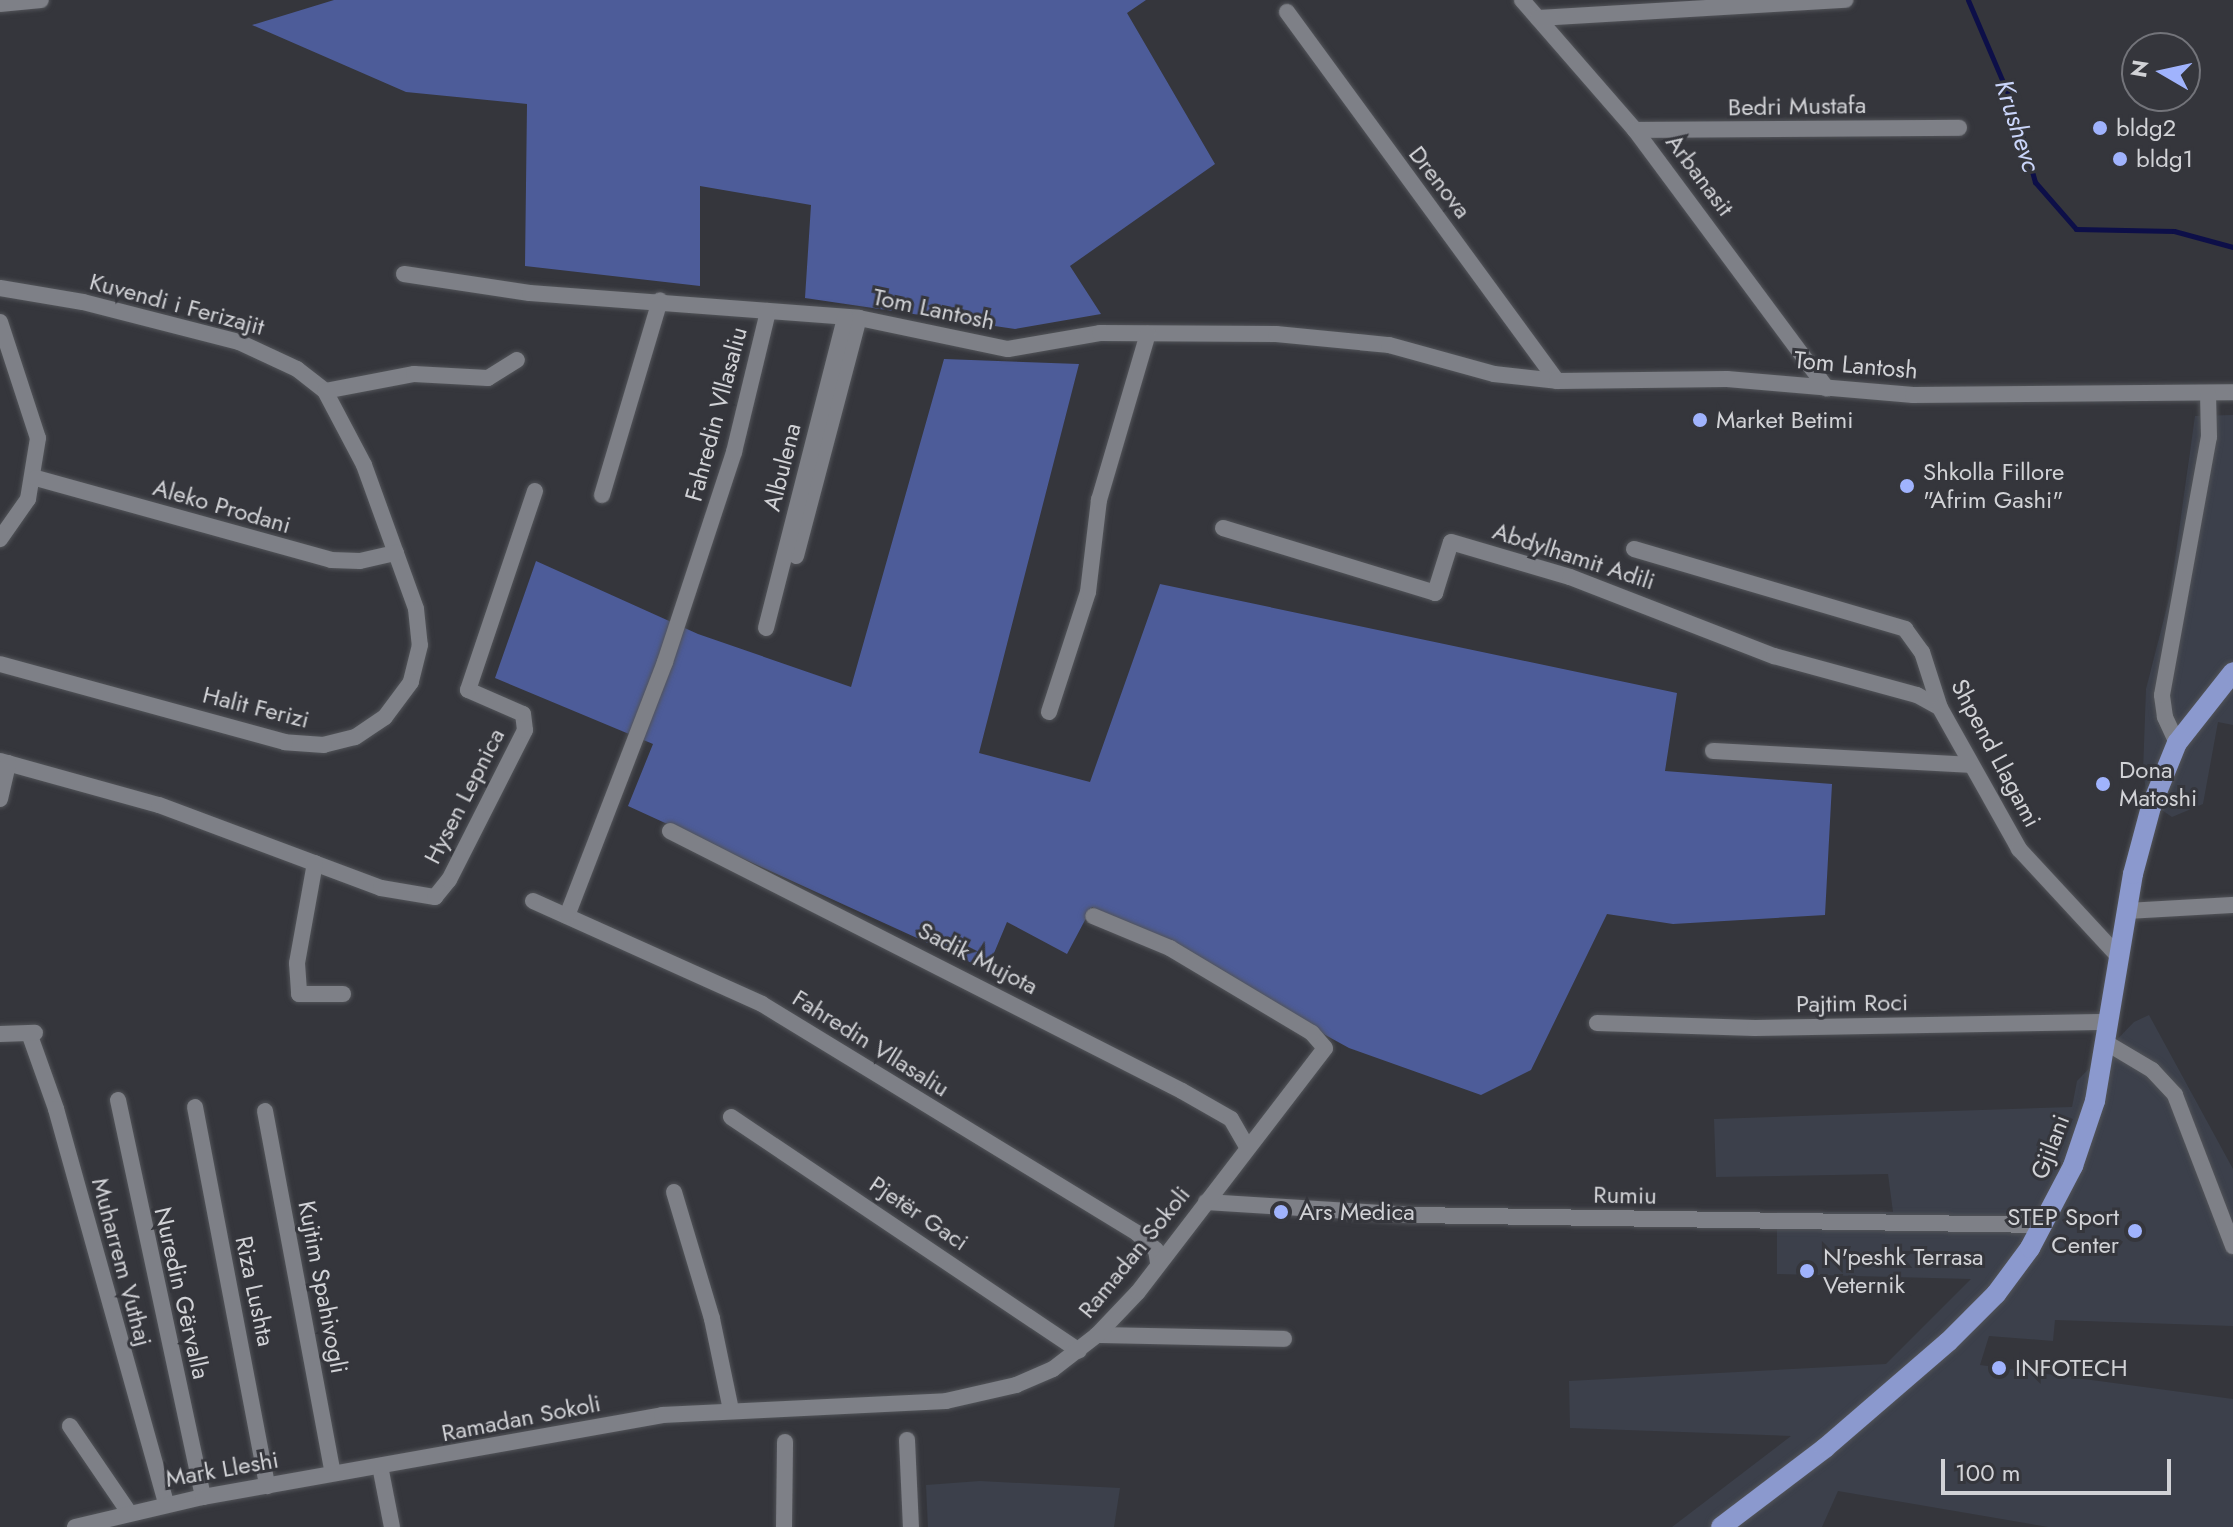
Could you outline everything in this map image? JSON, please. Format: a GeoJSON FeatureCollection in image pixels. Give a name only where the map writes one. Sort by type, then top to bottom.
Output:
{"type":"FeatureCollection","features":[{"type":"Feature","properties":{"kind":"main road","name":"Gjilani"},"geometry":{"type":"LineString","coordinates":[[1729,1526],[1948,1342],[2001,1288],[2044,1225],[2083,1139],[2107,1032],[2141,838],[2177,743],[2233,672]]}},
{"type":"Feature","properties":{"kind":"street"},"geometry":{"type":"LineString","coordinates":[[0,4],[41,0]]}},
{"type":"Feature","properties":{"kind":"street","name":"Arbanasit"},"geometry":{"type":"LineString","coordinates":[[1522,0],[1635,130],[1827,389]]}},
{"type":"Feature","properties":{"kind":"street"},"geometry":{"type":"LineString","coordinates":[[1538,18],[1845,0]]}},
{"type":"Feature","properties":{"kind":"street","name":"Drenova"},"geometry":{"type":"LineString","coordinates":[[1287,12],[1557,381]]}},
{"type":"Feature","properties":{"kind":"street","name":"Bedri Mustafa"},"geometry":{"type":"LineString","coordinates":[[1635,130],[1959,128]]}},
{"type":"Feature","properties":{"kind":"street","name":"Tom Lantosh"},"geometry":{"type":"LineString","coordinates":[[404,274],[530,293],[660,300],[852,317],[1008,349],[1100,333],[1352,340],[1494,374],[1557,381],[1727,379],[1927,396],[2233,392]]}},
{"type":"Feature","properties":{"kind":"street","name":"Kuvendi i Ferizajit"},"geometry":{"type":"LineString","coordinates":[[0,288],[94,305],[239,342],[297,369],[325,391]]}},
{"type":"Feature","properties":{"kind":"street"},"geometry":{"type":"LineString","coordinates":[[602,495],[660,300]]}},
{"type":"Feature","properties":{"kind":"street","name":"Fahredin Vllasaliu"},"geometry":{"type":"LineString","coordinates":[[567,916],[670,648],[734,452],[768,311]]}},
{"type":"Feature","properties":{"kind":"street","name":"Albulena"},"geometry":{"type":"LineString","coordinates":[[791,573],[852,317]]}},
{"type":"Feature","properties":{"kind":"street","name":"Albulena"},"geometry":{"type":"LineString","coordinates":[[766,628],[852,317]]}},
{"type":"Feature","properties":{"kind":"street"},"geometry":{"type":"LineString","coordinates":[[0,322],[34,416],[36,478],[20,515],[0,539]]}},
{"type":"Feature","properties":{"kind":"street"},"geometry":{"type":"LineString","coordinates":[[1049,712],[1088,592],[1099,500],[1148,334]]}},
{"type":"Feature","properties":{"kind":"street"},"geometry":{"type":"LineString","coordinates":[[325,391],[414,374],[488,378],[517,360]]}},
{"type":"Feature","properties":{"kind":"street","name":"Halit Ferizi"},"geometry":{"type":"LineString","coordinates":[[0,664],[285,742],[338,742],[385,717],[418,663],[416,609],[349,429],[325,391]]}},
{"type":"Feature","properties":{"kind":"street"},"geometry":{"type":"LineString","coordinates":[[2177,743],[2165,717],[2162,695],[2209,437],[2208,394]]}},
{"type":"Feature","properties":{"kind":"street","name":"Aleko Prodani"},"geometry":{"type":"LineString","coordinates":[[36,478],[331,560],[360,561],[396,553]]}},
{"type":"Feature","properties":{"kind":"street","name":"Hysen Lepnica"},"geometry":{"type":"LineString","coordinates":[[4,762],[159,805],[381,888],[426,898],[435,897],[449,880],[525,730],[523,714],[468,690],[535,491]]}},
{"type":"Feature","properties":{"kind":"street","name":"Abdylhamit Adili"},"geometry":{"type":"LineString","coordinates":[[1223,528],[1435,593],[1451,542],[1570,577],[1774,656],[1917,695],[1940,708]]}},
{"type":"Feature","properties":{"kind":"street","name":"Shpend Llagami"},"geometry":{"type":"LineString","coordinates":[[1634,549],[1895,623],[1922,652],[1940,708],[2019,849],[2119,957]]}},
{"type":"Feature","properties":{"kind":"street"},"geometry":{"type":"LineString","coordinates":[[1713,751],[1970,765]]}},
{"type":"Feature","properties":{"kind":"street"},"geometry":{"type":"LineString","coordinates":[[0,799],[4,762]]}},
{"type":"Feature","properties":{"kind":"street","name":"Sadik Mujota"},"geometry":{"type":"LineString","coordinates":[[670,831],[1182,1091],[1231,1119],[1247,1147]]}},
{"type":"Feature","properties":{"kind":"street"},"geometry":{"type":"LineString","coordinates":[[315,863],[297,963],[299,994],[343,994]]}},
{"type":"Feature","properties":{"kind":"street","name":"Fahredin Vllasaliu"},"geometry":{"type":"LineString","coordinates":[[533,901],[732,990],[820,1038],[1137,1233],[1156,1250],[1158,1262]]}},
{"type":"Feature","properties":{"kind":"street"},"geometry":{"type":"LineString","coordinates":[[2126,911],[2233,905]]}},
{"type":"Feature","properties":{"kind":"street","name":"Ramadan Sokoli"},"geometry":{"type":"LineString","coordinates":[[380,1466],[662,1415],[946,1401],[1016,1385],[1079,1351],[1097,1335],[1158,1262],[1325,1048],[1312,1033],[1181,954],[1093,916]]}},
{"type":"Feature","properties":{"kind":"street","name":"Pajtim Roci"},"geometry":{"type":"LineString","coordinates":[[1597,1023],[2107,1032]]}},
{"type":"Feature","properties":{"kind":"street"},"geometry":{"type":"LineString","coordinates":[[2107,1032],[2152,1070],[2175,1095],[2233,1246]]}},
{"type":"Feature","properties":{"kind":"street","name":"Muharrem Vuthaj"},"geometry":{"type":"LineString","coordinates":[[0,1034],[32,1033],[166,1504]]}},
{"type":"Feature","properties":{"kind":"street","name":"Nuredin Gërvalla"},"geometry":{"type":"LineString","coordinates":[[118,1100],[203,1497]]}},
{"type":"Feature","properties":{"kind":"street","name":"Riza Lushta"},"geometry":{"type":"LineString","coordinates":[[195,1107],[267,1486]]}},
{"type":"Feature","properties":{"kind":"street","name":"Kujtim Spahivogli"},"geometry":{"type":"LineString","coordinates":[[265,1111],[333,1473]]}},
{"type":"Feature","properties":{"kind":"street","name":"Pjetër Gaci"},"geometry":{"type":"LineString","coordinates":[[731,1117],[1079,1351]]}},
{"type":"Feature","properties":{"kind":"street"},"geometry":{"type":"LineString","coordinates":[[674,1192],[712,1319],[731,1410]]}},
{"type":"Feature","properties":{"kind":"street","name":"Rumiu"},"geometry":{"type":"LineString","coordinates":[[1206,1202],[1413,1215],[2044,1225]]}},
{"type":"Feature","properties":{"kind":"street"},"geometry":{"type":"LineString","coordinates":[[1097,1335],[1284,1339]]}},
{"type":"Feature","properties":{"kind":"street"},"geometry":{"type":"LineString","coordinates":[[70,1426],[128,1511]]}},
{"type":"Feature","properties":{"kind":"street"},"geometry":{"type":"LineString","coordinates":[[907,1440],[911,1527]]}},
{"type":"Feature","properties":{"kind":"street"},"geometry":{"type":"LineString","coordinates":[[784,1527],[785,1442]]}},
{"type":"Feature","properties":{"kind":"street"},"geometry":{"type":"LineString","coordinates":[[380,1466],[392,1527]]}},
{"type":"Feature","properties":{"kind":"street","name":"Mark Lleshi"},"geometry":{"type":"LineString","coordinates":[[75,1527],[128,1511],[380,1466]]}},
{"type":"Feature","properties":{"kind":"shaded area"},"geometry":{"type":"Polygon","coordinates":[[[334,0],[1146,0],[1127,13],[1215,164],[1070,266],[1101,314],[1015,329],[805,298],[811,205],[700,186],[700,286],[525,266],[527,104],[406,92],[252,25],[334,0]]]}},
{"type":"Feature","properties":{"kind":"shaded area"},"geometry":{"type":"Polygon","coordinates":[[[944,359],[1079,364],[979,753],[1090,782],[1160,584],[1677,693],[1665,771],[1832,784],[1825,915],[1673,924],[1607,914],[1531,1070],[1481,1095],[1349,1048],[1092,907],[1067,954],[1007,922],[987,970],[628,806],[653,744],[495,678],[536,561],[698,634],[851,687],[944,359]]]}},
{"type":"Feature","properties":{"kind":"shaded area"},"geometry":{"type":"Polygon","coordinates":[[[2233,415],[2233,725],[2218,722],[2203,804],[2172,817],[2148,801],[2143,772],[2146,689],[2170,595],[2195,416],[2233,415]]]}},
{"type":"Feature","properties":{"kind":"shaded area"},"geometry":{"type":"Polygon","coordinates":[[[2149,1015],[2233,1169],[2233,1326],[2055,1320],[2053,1341],[1989,1336],[1980,1365],[2233,1399],[2233,1527],[2048,1527],[1838,1491],[1822,1527],[1672,1527],[1791,1436],[1570,1428],[1569,1381],[1886,1364],[1971,1279],[1777,1274],[1777,1212],[1893,1212],[1888,1174],[1716,1177],[1714,1119],[2072,1107],[2077,1081],[2134,1022],[2149,1015]]]}},
{"type":"Feature","properties":{"kind":"shaded area"},"geometry":{"type":"Polygon","coordinates":[[[980,1481],[1120,1488],[1114,1527],[928,1527],[926,1485],[980,1481]]]}},
{"type":"Feature","properties":{"kind":"waterway","name":"Krushevc"},"geometry":{"type":"LineString","coordinates":[[1968,0],[2015,110],[2035,182],[2076,229],[2174,231],[2233,247]]}},
{"type":"Feature","properties":{"kind":"place","name":"bldg2"},"geometry":{"type":"Point","coordinates":[2100,128]}},
{"type":"Feature","properties":{"kind":"place","name":"bldg1"},"geometry":{"type":"Point","coordinates":[2120,159]}},
{"type":"Feature","properties":{"kind":"place","name":"Market Betimi"},"geometry":{"type":"Point","coordinates":[1700,420]}},
{"type":"Feature","properties":{"kind":"place","name":"Shkolla Fillore \"Afrim Gashi\""},"geometry":{"type":"Point","coordinates":[1907,486]}},
{"type":"Feature","properties":{"kind":"place","name":"Dona Matoshi"},"geometry":{"type":"Point","coordinates":[2103,784]}},
{"type":"Feature","properties":{"kind":"place","name":"Ars Medica"},"geometry":{"type":"Point","coordinates":[1281,1212]}},
{"type":"Feature","properties":{"kind":"place","name":"STEP Sport Center"},"geometry":{"type":"Point","coordinates":[2135,1231]}},
{"type":"Feature","properties":{"kind":"place","name":"N'peshk Terrasa Veternik"},"geometry":{"type":"Point","coordinates":[1807,1271]}},
{"type":"Feature","properties":{"kind":"place","name":"INFOTECH"},"geometry":{"type":"Point","coordinates":[1999,1368]}}]}
